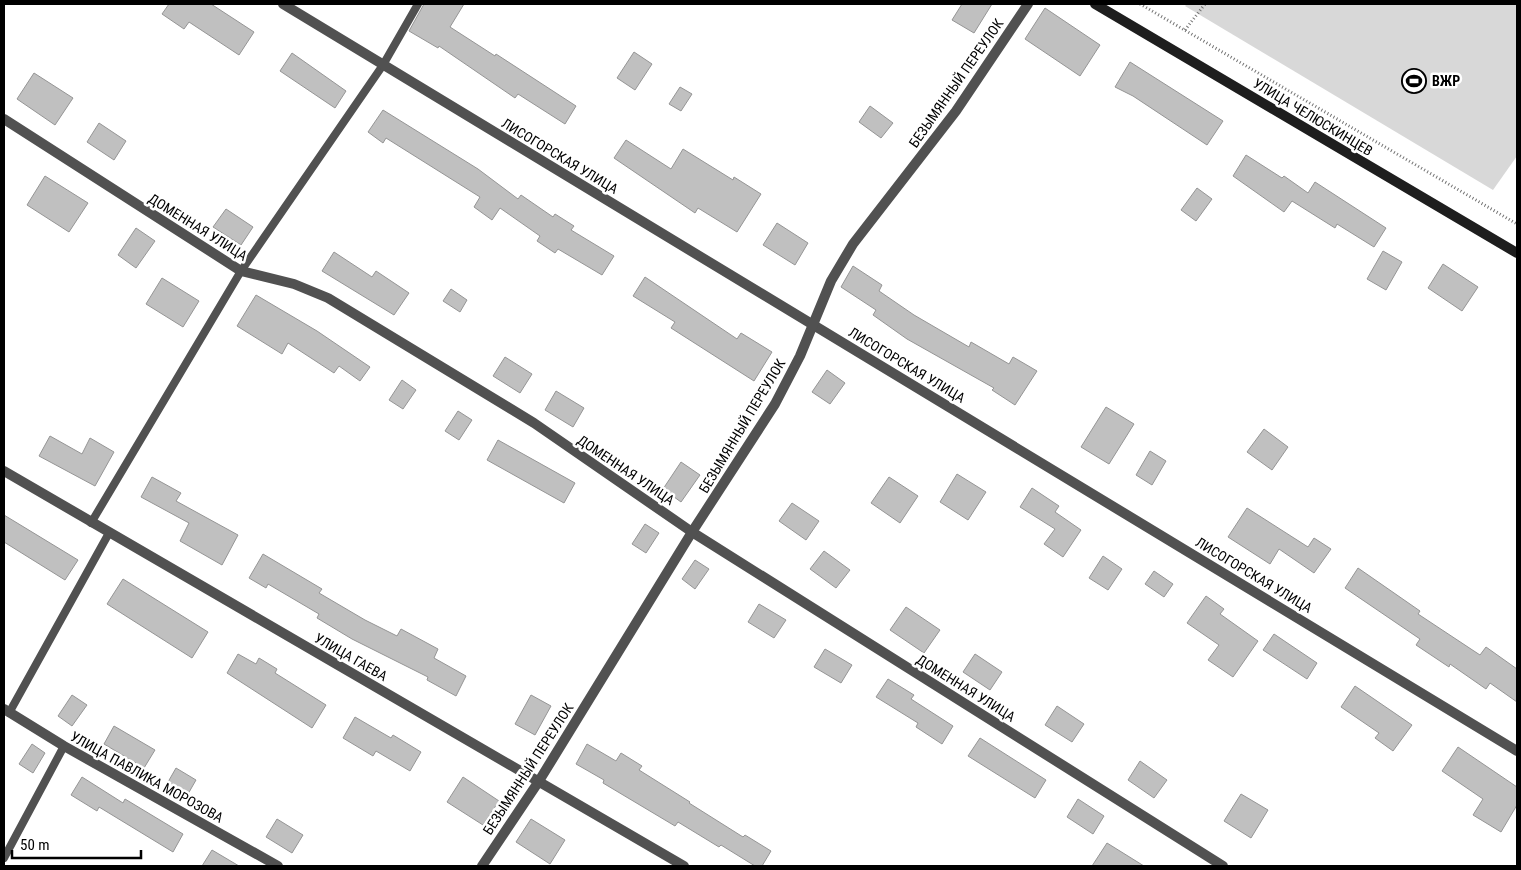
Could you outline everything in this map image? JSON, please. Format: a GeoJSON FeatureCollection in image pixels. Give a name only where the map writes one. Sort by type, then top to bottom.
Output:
{"type":"FeatureCollection","features":[{"type":"Feature","properties":{"kind":"street","name":"ЛИСОГОРСКАЯ УЛИЦА"},"geometry":{"type":"LineString","coordinates":[[283,4],[1517,751]]}},
{"type":"Feature","properties":{"kind":"street","name":"БЕЗЫМЯННЫЙ ПЕРЕУЛОК"},"geometry":{"type":"LineString","coordinates":[[482,866],[539,781],[692,532],[774,404],[800,356],[831,281],[853,244],[956,111],[1028,4]]}},
{"type":"Feature","properties":{"kind":"street","name":"УЛИЦА ЧЕЛЮСКИНЦЕВ"},"geometry":{"type":"LineString","coordinates":[[1095,4],[1517,253]]}},
{"type":"Feature","properties":{"kind":"street","name":"ДОМЕННАЯ УЛИЦА"},"geometry":{"type":"LineString","coordinates":[[4,119],[241,272],[294,284],[328,298],[534,423],[692,532],[1222,866]]}},
{"type":"Feature","properties":{"kind":"street","name":"УЛИЦА ГАЕВА"},"geometry":{"type":"LineString","coordinates":[[4,471],[684,866]]}},
{"type":"Feature","properties":{"kind":"street","name":"УЛИЦА ПАВЛИКА МОРОЗОВА"},"geometry":{"type":"LineString","coordinates":[[6,711],[64,746],[278,866]]}},
{"type":"Feature","properties":{"kind":"lane"},"geometry":{"type":"LineString","coordinates":[[91,523],[241,272],[383,64],[418,4]]}},
{"type":"Feature","properties":{"kind":"lane"},"geometry":{"type":"LineString","coordinates":[[6,711],[110,533]]}},
{"type":"Feature","properties":{"kind":"lane"},"geometry":{"type":"LineString","coordinates":[[4,858],[64,746]]}},
{"type":"Feature","properties":{"kind":"path"},"geometry":{"type":"LineString","coordinates":[[1140,4],[1517,224]]}},
{"type":"Feature","properties":{"kind":"path"},"geometry":{"type":"LineString","coordinates":[[1185,30],[1205,4]]}},
{"type":"Feature","properties":{"kind":"shaded area","name":"ВЖР"},"geometry":{"type":"Polygon","coordinates":[[[1187,4],[1517,4],[1517,156],[1493,190],[1185,6],[1187,4]]]}},
{"type":"Feature","properties":{"kind":"building"},"geometry":{"type":"Polygon","coordinates":[[[169,4],[211,4],[254,32],[239,55],[189,22],[184,29],[162,14],[169,4]]]}},
{"type":"Feature","properties":{"kind":"building"},"geometry":{"type":"Polygon","coordinates":[[[424,4],[464,4],[450,27],[495,56],[496,54],[576,106],[565,124],[518,94],[515,98],[439,46],[438,48],[409,31],[424,4]]]}},
{"type":"Feature","properties":{"kind":"building"},"geometry":{"type":"Polygon","coordinates":[[[962,4],[992,4],[974,33],[952,20],[962,4]]]}},
{"type":"Feature","properties":{"kind":"building"},"geometry":{"type":"Polygon","coordinates":[[[1045,8],[1100,45],[1080,76],[1025,39],[1045,8]]]}},
{"type":"Feature","properties":{"kind":"building"},"geometry":{"type":"Polygon","coordinates":[[[634,52],[652,64],[635,90],[617,78],[634,52]]]}},
{"type":"Feature","properties":{"kind":"building"},"geometry":{"type":"Polygon","coordinates":[[[292,53],[346,91],[335,108],[280,71],[292,53]]]}},
{"type":"Feature","properties":{"kind":"building"},"geometry":{"type":"Polygon","coordinates":[[[1130,62],[1223,121],[1207,145],[1133,96],[1115,87],[1130,62]]]}},
{"type":"Feature","properties":{"kind":"building"},"geometry":{"type":"Polygon","coordinates":[[[34,73],[73,98],[55,125],[17,99],[34,73]]]}},
{"type":"Feature","properties":{"kind":"building"},"geometry":{"type":"Polygon","coordinates":[[[680,87],[692,94],[681,111],[669,104],[680,87]]]}},
{"type":"Feature","properties":{"kind":"building"},"geometry":{"type":"Polygon","coordinates":[[[870,106],[893,123],[881,138],[859,122],[870,106]]]}},
{"type":"Feature","properties":{"kind":"building"},"geometry":{"type":"Polygon","coordinates":[[[383,110],[478,169],[518,199],[521,195],[553,217],[555,214],[574,226],[571,230],[614,256],[602,275],[558,249],[555,253],[537,241],[540,236],[500,208],[492,220],[474,207],[480,197],[386,138],[383,143],[368,132],[383,110]]]}},
{"type":"Feature","properties":{"kind":"building"},"geometry":{"type":"Polygon","coordinates":[[[99,123],[126,141],[114,160],[87,142],[99,123]]]}},
{"type":"Feature","properties":{"kind":"building"},"geometry":{"type":"Polygon","coordinates":[[[626,140],[671,169],[683,149],[733,180],[734,177],[761,194],[737,232],[698,208],[695,213],[614,158],[626,140]]]}},
{"type":"Feature","properties":{"kind":"building"},"geometry":{"type":"Polygon","coordinates":[[[1246,155],[1282,178],[1284,176],[1308,193],[1315,182],[1386,228],[1374,247],[1337,224],[1335,228],[1292,201],[1284,212],[1233,176],[1246,155]]]}},
{"type":"Feature","properties":{"kind":"building"},"geometry":{"type":"Polygon","coordinates":[[[45,176],[88,203],[69,232],[27,205],[45,176]]]}},
{"type":"Feature","properties":{"kind":"building"},"geometry":{"type":"Polygon","coordinates":[[[1197,188],[1212,199],[1196,221],[1181,210],[1197,188]]]}},
{"type":"Feature","properties":{"kind":"building"},"geometry":{"type":"Polygon","coordinates":[[[226,209],[253,227],[241,245],[213,227],[226,209]]]}},
{"type":"Feature","properties":{"kind":"building"},"geometry":{"type":"Polygon","coordinates":[[[777,223],[808,243],[795,265],[763,245],[777,223]]]}},
{"type":"Feature","properties":{"kind":"building"},"geometry":{"type":"Polygon","coordinates":[[[136,228],[155,241],[136,268],[118,255],[136,228]]]}},
{"type":"Feature","properties":{"kind":"building"},"geometry":{"type":"Polygon","coordinates":[[[1383,251],[1402,262],[1386,290],[1367,279],[1383,251]]]}},
{"type":"Feature","properties":{"kind":"building"},"geometry":{"type":"Polygon","coordinates":[[[334,252],[372,277],[376,271],[409,293],[394,315],[322,271],[334,252]]]}},
{"type":"Feature","properties":{"kind":"building"},"geometry":{"type":"Polygon","coordinates":[[[1443,264],[1478,287],[1462,311],[1428,288],[1443,264]]]}},
{"type":"Feature","properties":{"kind":"building"},"geometry":{"type":"Polygon","coordinates":[[[853,266],[882,285],[879,291],[914,315],[969,347],[971,342],[1009,364],[1013,357],[1037,371],[1015,405],[992,390],[994,388],[907,339],[873,315],[876,310],[841,287],[853,266]]]}},
{"type":"Feature","properties":{"kind":"building"},"geometry":{"type":"Polygon","coordinates":[[[645,277],[737,339],[741,333],[772,352],[754,381],[671,328],[675,322],[633,296],[645,277]]]}},
{"type":"Feature","properties":{"kind":"building"},"geometry":{"type":"Polygon","coordinates":[[[162,278],[199,301],[183,327],[146,304],[162,278]]]}},
{"type":"Feature","properties":{"kind":"building"},"geometry":{"type":"Polygon","coordinates":[[[451,289],[467,300],[460,312],[443,301],[451,289]]]}},
{"type":"Feature","properties":{"kind":"building"},"geometry":{"type":"Polygon","coordinates":[[[256,295],[317,331],[370,367],[360,381],[339,366],[334,373],[288,343],[282,354],[237,326],[256,295]]]}},
{"type":"Feature","properties":{"kind":"building"},"geometry":{"type":"Polygon","coordinates":[[[505,357],[532,374],[520,393],[493,376],[505,357]]]}},
{"type":"Feature","properties":{"kind":"building"},"geometry":{"type":"Polygon","coordinates":[[[827,370],[845,383],[830,404],[812,392],[827,370]]]}},
{"type":"Feature","properties":{"kind":"building"},"geometry":{"type":"Polygon","coordinates":[[[402,380],[416,390],[403,409],[389,400],[402,380]]]}},
{"type":"Feature","properties":{"kind":"building"},"geometry":{"type":"Polygon","coordinates":[[[556,391],[584,408],[573,427],[545,410],[556,391]]]}},
{"type":"Feature","properties":{"kind":"building"},"geometry":{"type":"Polygon","coordinates":[[[1106,407],[1134,424],[1109,464],[1081,447],[1106,407]]]}},
{"type":"Feature","properties":{"kind":"building"},"geometry":{"type":"Polygon","coordinates":[[[458,411],[472,420],[459,440],[445,431],[458,411]]]}},
{"type":"Feature","properties":{"kind":"building"},"geometry":{"type":"Polygon","coordinates":[[[1264,429],[1288,447],[1272,470],[1247,452],[1264,429]]]}},
{"type":"Feature","properties":{"kind":"building"},"geometry":{"type":"Polygon","coordinates":[[[50,436],[82,454],[90,438],[114,452],[95,486],[39,456],[50,436]]]}},
{"type":"Feature","properties":{"kind":"building"},"geometry":{"type":"Polygon","coordinates":[[[498,440],[575,483],[564,503],[487,460],[498,440]]]}},
{"type":"Feature","properties":{"kind":"building"},"geometry":{"type":"Polygon","coordinates":[[[1150,451],[1166,461],[1152,485],[1136,475],[1150,451]]]}},
{"type":"Feature","properties":{"kind":"building"},"geometry":{"type":"Polygon","coordinates":[[[681,462],[700,475],[681,502],[663,489],[681,462]]]}},
{"type":"Feature","properties":{"kind":"building"},"geometry":{"type":"Polygon","coordinates":[[[957,474],[986,492],[968,520],[940,502],[957,474]]]}},
{"type":"Feature","properties":{"kind":"building"},"geometry":{"type":"Polygon","coordinates":[[[152,477],[181,493],[176,501],[238,535],[222,565],[180,541],[189,523],[141,497],[152,477]]]}},
{"type":"Feature","properties":{"kind":"building"},"geometry":{"type":"Polygon","coordinates":[[[889,477],[918,496],[900,523],[871,503],[889,477]]]}},
{"type":"Feature","properties":{"kind":"building"},"geometry":{"type":"Polygon","coordinates":[[[1032,488],[1059,506],[1055,512],[1081,530],[1063,557],[1044,544],[1055,529],[1020,507],[1032,488]]]}},
{"type":"Feature","properties":{"kind":"building"},"geometry":{"type":"Polygon","coordinates":[[[792,503],[819,521],[806,540],[779,521],[792,503]]]}},
{"type":"Feature","properties":{"kind":"building"},"geometry":{"type":"Polygon","coordinates":[[[1247,508],[1308,547],[1314,538],[1331,549],[1314,573],[1279,549],[1270,564],[1228,537],[1247,508]]]}},
{"type":"Feature","properties":{"kind":"building"},"geometry":{"type":"Polygon","coordinates":[[[4,515],[78,560],[65,580],[4,542],[4,515]]]}},
{"type":"Feature","properties":{"kind":"building"},"geometry":{"type":"Polygon","coordinates":[[[645,524],[659,533],[646,553],[632,544],[645,524]]]}},
{"type":"Feature","properties":{"kind":"building"},"geometry":{"type":"Polygon","coordinates":[[[824,551],[850,570],[836,588],[810,569],[824,551]]]}},
{"type":"Feature","properties":{"kind":"building"},"geometry":{"type":"Polygon","coordinates":[[[263,554],[322,589],[319,593],[365,620],[397,636],[401,629],[438,649],[434,658],[466,676],[456,696],[427,680],[428,677],[352,639],[317,618],[319,614],[268,584],[266,588],[249,578],[263,554]]]}},
{"type":"Feature","properties":{"kind":"building"},"geometry":{"type":"Polygon","coordinates":[[[1103,556],[1122,569],[1108,590],[1089,578],[1103,556]]]}},
{"type":"Feature","properties":{"kind":"building"},"geometry":{"type":"Polygon","coordinates":[[[695,560],[709,569],[695,589],[682,579],[695,560]]]}},
{"type":"Feature","properties":{"kind":"building"},"geometry":{"type":"Polygon","coordinates":[[[1358,568],[1420,611],[1418,614],[1480,655],[1486,647],[1517,669],[1517,702],[1490,683],[1486,689],[1450,664],[1449,667],[1416,645],[1420,639],[1345,588],[1358,568]]]}},
{"type":"Feature","properties":{"kind":"building"},"geometry":{"type":"Polygon","coordinates":[[[1154,571],[1173,584],[1164,597],[1145,584],[1154,571]]]}},
{"type":"Feature","properties":{"kind":"building"},"geometry":{"type":"Polygon","coordinates":[[[123,579],[208,632],[192,658],[107,604],[123,579]]]}},
{"type":"Feature","properties":{"kind":"building"},"geometry":{"type":"Polygon","coordinates":[[[1206,596],[1224,609],[1220,614],[1258,641],[1233,677],[1208,660],[1219,645],[1187,623],[1206,596]]]}},
{"type":"Feature","properties":{"kind":"building"},"geometry":{"type":"Polygon","coordinates":[[[759,604],[786,620],[774,638],[748,622],[759,604]]]}},
{"type":"Feature","properties":{"kind":"building"},"geometry":{"type":"Polygon","coordinates":[[[906,607],[940,630],[924,653],[890,630],[906,607]]]}},
{"type":"Feature","properties":{"kind":"building"},"geometry":{"type":"Polygon","coordinates":[[[1274,634],[1317,663],[1307,679],[1263,650],[1274,634]]]}},
{"type":"Feature","properties":{"kind":"building"},"geometry":{"type":"Polygon","coordinates":[[[825,649],[852,665],[841,683],[814,667],[825,649]]]}},
{"type":"Feature","properties":{"kind":"building"},"geometry":{"type":"Polygon","coordinates":[[[238,654],[256,664],[259,658],[277,669],[275,673],[326,705],[312,728],[227,673],[238,654]]]}},
{"type":"Feature","properties":{"kind":"building"},"geometry":{"type":"Polygon","coordinates":[[[975,654],[1002,672],[990,690],[963,672],[975,654]]]}},
{"type":"Feature","properties":{"kind":"building"},"geometry":{"type":"Polygon","coordinates":[[[888,679],[914,695],[911,699],[953,726],[942,744],[916,727],[918,723],[876,697],[888,679]]]}},
{"type":"Feature","properties":{"kind":"building"},"geometry":{"type":"Polygon","coordinates":[[[1355,686],[1412,725],[1393,751],[1375,738],[1379,733],[1341,707],[1355,686]]]}},
{"type":"Feature","properties":{"kind":"building"},"geometry":{"type":"Polygon","coordinates":[[[72,695],[87,705],[72,726],[58,716],[72,695]]]}},
{"type":"Feature","properties":{"kind":"building"},"geometry":{"type":"Polygon","coordinates":[[[531,695],[551,706],[535,735],[515,724],[531,695]]]}},
{"type":"Feature","properties":{"kind":"building"},"geometry":{"type":"Polygon","coordinates":[[[1057,706],[1084,724],[1072,742],[1045,725],[1057,706]]]}},
{"type":"Feature","properties":{"kind":"building"},"geometry":{"type":"Polygon","coordinates":[[[355,717],[391,738],[393,735],[421,752],[410,771],[376,751],[373,756],[343,738],[355,717]]]}},
{"type":"Feature","properties":{"kind":"building"},"geometry":{"type":"Polygon","coordinates":[[[114,726],[155,750],[144,768],[104,744],[114,726]]]}},
{"type":"Feature","properties":{"kind":"building"},"geometry":{"type":"Polygon","coordinates":[[[980,738],[1046,780],[1035,798],[968,756],[980,738]]]}},
{"type":"Feature","properties":{"kind":"building"},"geometry":{"type":"Polygon","coordinates":[[[32,744],[45,753],[33,773],[19,764],[32,744]]]}},
{"type":"Feature","properties":{"kind":"building"},"geometry":{"type":"Polygon","coordinates":[[[587,744],[616,761],[621,753],[642,766],[639,770],[689,803],[743,837],[745,835],[771,851],[762,866],[755,866],[678,822],[675,826],[603,783],[604,780],[576,764],[587,744]]]}},
{"type":"Feature","properties":{"kind":"building"},"geometry":{"type":"Polygon","coordinates":[[[1458,747],[1517,787],[1517,805],[1501,832],[1473,815],[1483,799],[1442,771],[1458,747]]]}},
{"type":"Feature","properties":{"kind":"building"},"geometry":{"type":"Polygon","coordinates":[[[1140,761],[1167,780],[1154,798],[1128,780],[1140,761]]]}},
{"type":"Feature","properties":{"kind":"building"},"geometry":{"type":"Polygon","coordinates":[[[176,768],[196,780],[188,794],[168,782],[176,768]]]}},
{"type":"Feature","properties":{"kind":"building"},"geometry":{"type":"Polygon","coordinates":[[[82,777],[123,803],[125,799],[183,834],[173,852],[99,807],[97,811],[71,795],[82,777]]]}},
{"type":"Feature","properties":{"kind":"building"},"geometry":{"type":"Polygon","coordinates":[[[463,777],[499,801],[483,825],[447,802],[463,777]]]}},
{"type":"Feature","properties":{"kind":"building"},"geometry":{"type":"Polygon","coordinates":[[[1241,794],[1268,810],[1251,838],[1224,821],[1241,794]]]}},
{"type":"Feature","properties":{"kind":"building"},"geometry":{"type":"Polygon","coordinates":[[[1078,799],[1104,816],[1093,834],[1067,817],[1078,799]]]}},
{"type":"Feature","properties":{"kind":"building"},"geometry":{"type":"Polygon","coordinates":[[[277,819],[303,835],[292,853],[266,837],[277,819]]]}},
{"type":"Feature","properties":{"kind":"building"},"geometry":{"type":"Polygon","coordinates":[[[531,819],[565,840],[550,864],[516,842],[531,819]]]}},
{"type":"Feature","properties":{"kind":"building"},"geometry":{"type":"Polygon","coordinates":[[[1107,843],[1144,866],[1092,866],[1107,843]]]}},
{"type":"Feature","properties":{"kind":"building"},"geometry":{"type":"Polygon","coordinates":[[[212,850],[239,866],[202,866],[212,850]]]}},
{"type":"Feature","properties":{"kind":"place","name":"ВЖР"},"geometry":{"type":"Point","coordinates":[1414,81]}}]}
